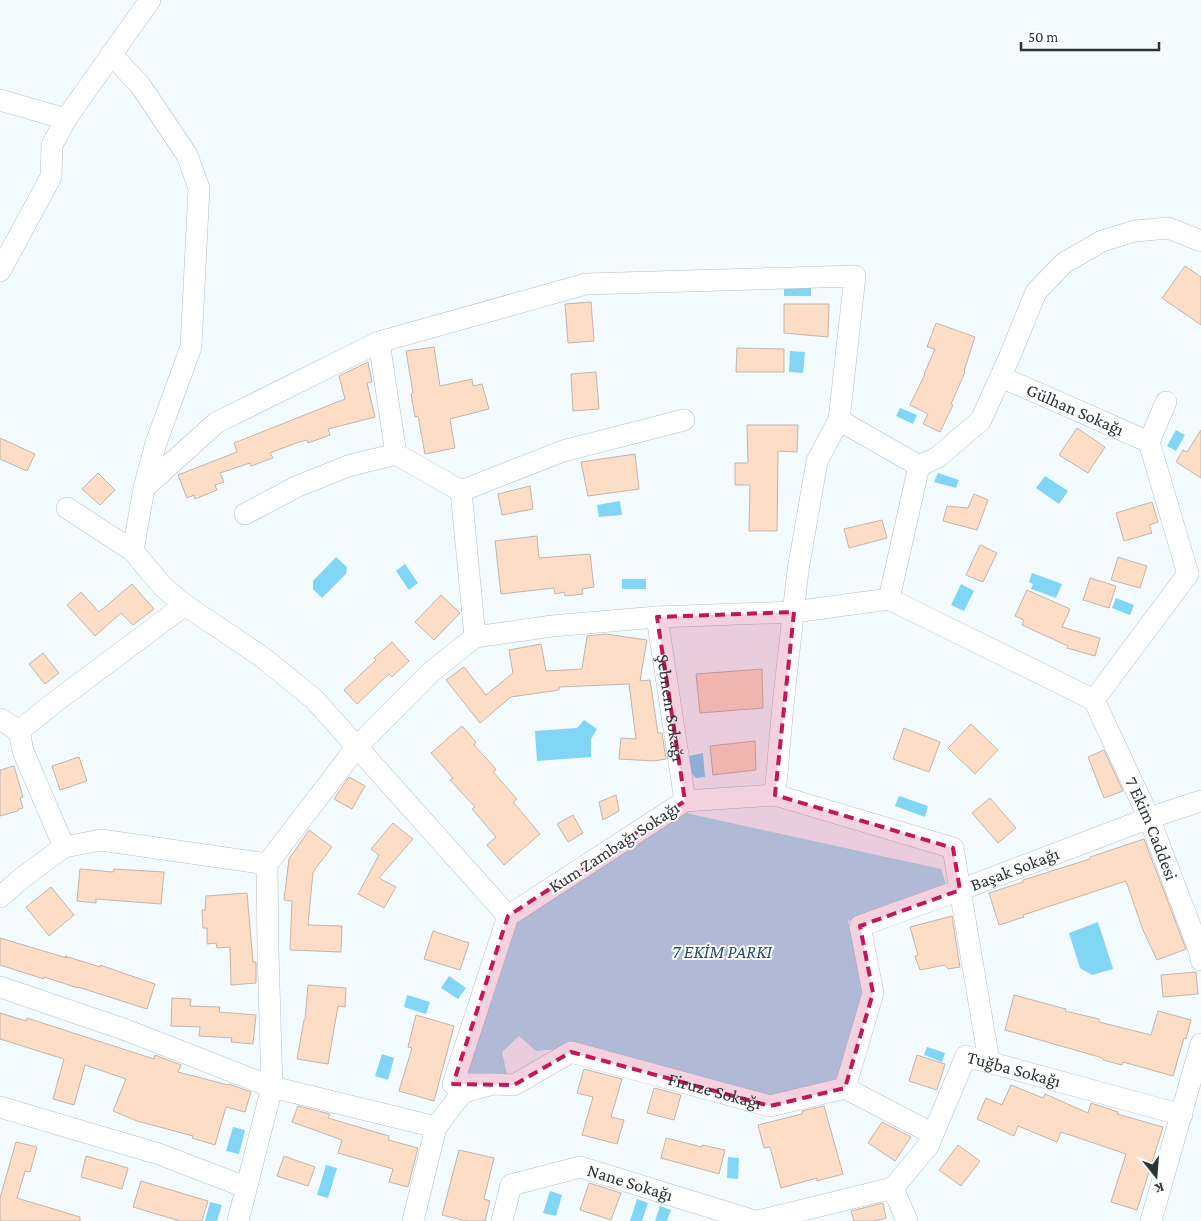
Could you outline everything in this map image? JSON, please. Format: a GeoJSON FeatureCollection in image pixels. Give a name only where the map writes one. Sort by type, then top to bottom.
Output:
{"type":"FeatureCollection","features":[{"type":"Feature","properties":{"kind":"street"},"geometry":{"type":"LineString","coordinates":[[0,271],[51,177],[52,145],[66,119],[150,0]]}},
{"type":"Feature","properties":{"kind":"street"},"geometry":{"type":"LineString","coordinates":[[111,54],[140,85],[187,155],[199,188],[191,347],[156,442],[144,488],[133,551]]}},
{"type":"Feature","properties":{"kind":"street"},"geometry":{"type":"LineString","coordinates":[[0,100],[66,119]]}},
{"type":"Feature","properties":{"kind":"street"},"geometry":{"type":"LineString","coordinates":[[919,466],[938,457],[981,420],[1036,292],[1064,263],[1102,241],[1135,231],[1168,228],[1201,241]]}},
{"type":"Feature","properties":{"kind":"street"},"geometry":{"type":"LineString","coordinates":[[144,488],[216,423],[379,342],[586,284],[855,276],[838,420],[817,461],[798,570],[775,795]]}},
{"type":"Feature","properties":{"kind":"street"},"geometry":{"type":"LineString","coordinates":[[379,342],[396,454]]}},
{"type":"Feature","properties":{"kind":"street","name":"Gülhan Sokağı"},"geometry":{"type":"LineString","coordinates":[[1000,377],[1150,442]]}},
{"type":"Feature","properties":{"kind":"street"},"geometry":{"type":"LineString","coordinates":[[238,1221],[272,1087],[266,864],[356,748],[431,672],[475,637],[552,626],[657,616],[794,612],[889,599],[1094,700],[1194,576],[1150,442],[1166,402]]}},
{"type":"Feature","properties":{"kind":"street"},"geometry":{"type":"LineString","coordinates":[[461,491],[562,451],[684,420]]}},
{"type":"Feature","properties":{"kind":"street"},"geometry":{"type":"LineString","coordinates":[[838,420],[919,466]]}},
{"type":"Feature","properties":{"kind":"street"},"geometry":{"type":"LineString","coordinates":[[245,514],[296,487],[348,466],[396,454],[461,491]]}},
{"type":"Feature","properties":{"kind":"street"},"geometry":{"type":"LineString","coordinates":[[889,599],[919,466]]}},
{"type":"Feature","properties":{"kind":"street"},"geometry":{"type":"LineString","coordinates":[[461,491],[475,637]]}},
{"type":"Feature","properties":{"kind":"street"},"geometry":{"type":"LineString","coordinates":[[66,508],[133,551],[163,587],[185,605],[262,656],[314,699],[508,916],[453,1084],[493,1084]]}},
{"type":"Feature","properties":{"kind":"street"},"geometry":{"type":"LineString","coordinates":[[19,731],[185,605]]}},
{"type":"Feature","properties":{"kind":"street","name":"Şebnem Sokağı"},"geometry":{"type":"LineString","coordinates":[[657,616],[685,801]]}},
{"type":"Feature","properties":{"kind":"street","name":"7 Ekim Caddesi"},"geometry":{"type":"LineString","coordinates":[[1094,700],[1149,818],[1200,952],[1201,960]]}},
{"type":"Feature","properties":{"kind":"street"},"geometry":{"type":"LineString","coordinates":[[0,719],[19,731],[23,751],[64,847]]}},
{"type":"Feature","properties":{"kind":"street","name":"Kum Zambağı Sokağı"},"geometry":{"type":"LineString","coordinates":[[508,916],[685,801],[775,795],[953,848],[960,890]]}},
{"type":"Feature","properties":{"kind":"street","name":"Başak Sokağı"},"geometry":{"type":"LineString","coordinates":[[989,1061],[960,890],[1149,818],[1201,801]]}},
{"type":"Feature","properties":{"kind":"street"},"geometry":{"type":"LineString","coordinates":[[0,897],[64,847],[101,840],[266,864]]}},
{"type":"Feature","properties":{"kind":"street"},"geometry":{"type":"LineString","coordinates":[[934,1134],[845,1088],[873,993],[860,926],[960,890]]}},
{"type":"Feature","properties":{"kind":"street"},"geometry":{"type":"LineString","coordinates":[[0,987],[126,1030],[272,1087],[436,1126]]}},
{"type":"Feature","properties":{"kind":"street"},"geometry":{"type":"LineString","coordinates":[[1151,1221],[1201,1044]]}},
{"type":"Feature","properties":{"kind":"street","name":"Firuze Sokağı"},"geometry":{"type":"LineString","coordinates":[[413,1221],[436,1126],[462,1092],[493,1084],[514,1085],[571,1052],[770,1106],[845,1088]]}},
{"type":"Feature","properties":{"kind":"street","name":"Tuğba Sokağı"},"geometry":{"type":"LineString","coordinates":[[893,1188],[928,1146],[966,1056],[1182,1115]]}},
{"type":"Feature","properties":{"kind":"street"},"geometry":{"type":"LineString","coordinates":[[0,1107],[159,1154],[245,1188]]}},
{"type":"Feature","properties":{"kind":"street","name":"Nane Sokağı"},"geometry":{"type":"LineString","coordinates":[[502,1221],[511,1186],[580,1167],[757,1221],[893,1188]]}},
{"type":"Feature","properties":{"kind":"street"},"geometry":{"type":"LineString","coordinates":[[893,1188],[907,1221]]}},
{"type":"Feature","properties":{"kind":"highlighted area"},"geometry":{"type":"Polygon","coordinates":[[[794,612],[775,795],[953,848],[960,890],[860,926],[873,993],[845,1088],[770,1106],[571,1052],[514,1085],[453,1084],[508,916],[685,801],[657,617],[794,612]]]}},
{"type":"Feature","properties":{"kind":"green space","name":"7 EKİM PARKI"},"geometry":{"type":"Polygon","coordinates":[[[686,813],[941,869],[946,884],[848,921],[865,996],[839,1080],[772,1096],[581,1047],[536,1051],[519,1036],[502,1052],[507,1074],[486,1083],[462,1080],[513,920],[686,813]]]}},
{"type":"Feature","properties":{"kind":"shaded area"},"geometry":{"type":"Polygon","coordinates":[[[811,284],[811,296],[784,296],[784,285],[811,284]]]}},
{"type":"Feature","properties":{"kind":"shaded area"},"geometry":{"type":"Polygon","coordinates":[[[790,351],[805,352],[803,373],[789,372],[790,351]]]}},
{"type":"Feature","properties":{"kind":"shaded area"},"geometry":{"type":"Polygon","coordinates":[[[900,408],[917,415],[913,424],[896,416],[900,408]]]}},
{"type":"Feature","properties":{"kind":"shaded area"},"geometry":{"type":"Polygon","coordinates":[[[1176,430],[1185,435],[1176,451],[1167,446],[1176,430]]]}},
{"type":"Feature","properties":{"kind":"shaded area"},"geometry":{"type":"Polygon","coordinates":[[[938,473],[959,480],[956,488],[934,482],[938,473]]]}},
{"type":"Feature","properties":{"kind":"shaded area"},"geometry":{"type":"Polygon","coordinates":[[[1045,476],[1068,491],[1059,504],[1036,488],[1045,476]]]}},
{"type":"Feature","properties":{"kind":"shaded area"},"geometry":{"type":"Polygon","coordinates":[[[620,501],[622,515],[599,517],[597,505],[620,501]]]}},
{"type":"Feature","properties":{"kind":"shaded area"},"geometry":{"type":"Polygon","coordinates":[[[336,557],[347,567],[346,574],[322,598],[313,589],[313,581],[336,557]]]}},
{"type":"Feature","properties":{"kind":"shaded area"},"geometry":{"type":"Polygon","coordinates":[[[405,564],[418,583],[409,590],[396,571],[405,564]]]}},
{"type":"Feature","properties":{"kind":"shaded area"},"geometry":{"type":"Polygon","coordinates":[[[1032,573],[1062,584],[1056,598],[1031,589],[1033,584],[1029,582],[1032,573]]]}},
{"type":"Feature","properties":{"kind":"shaded area"},"geometry":{"type":"Polygon","coordinates":[[[622,579],[646,579],[646,589],[622,589],[622,579]]]}},
{"type":"Feature","properties":{"kind":"shaded area"},"geometry":{"type":"Polygon","coordinates":[[[961,584],[974,591],[964,611],[951,605],[961,584]]]}},
{"type":"Feature","properties":{"kind":"shaded area"},"geometry":{"type":"Polygon","coordinates":[[[1116,598],[1134,605],[1130,615],[1112,608],[1116,598]]]}},
{"type":"Feature","properties":{"kind":"shaded area"},"geometry":{"type":"Polygon","coordinates":[[[584,720],[597,729],[591,739],[591,757],[537,761],[535,731],[577,728],[584,720]]]}},
{"type":"Feature","properties":{"kind":"shaded area"},"geometry":{"type":"Polygon","coordinates":[[[703,753],[705,777],[696,778],[690,772],[689,756],[703,753]]]}},
{"type":"Feature","properties":{"kind":"shaded area"},"geometry":{"type":"Polygon","coordinates":[[[899,796],[928,806],[925,817],[895,806],[899,796]]]}},
{"type":"Feature","properties":{"kind":"shaded area"},"geometry":{"type":"Polygon","coordinates":[[[1098,922],[1113,969],[1092,975],[1080,968],[1069,933],[1098,922]]]}},
{"type":"Feature","properties":{"kind":"shaded area"},"geometry":{"type":"Polygon","coordinates":[[[449,976],[466,988],[458,999],[441,988],[449,976]]]}},
{"type":"Feature","properties":{"kind":"shaded area"},"geometry":{"type":"Polygon","coordinates":[[[407,995],[430,1002],[426,1014],[404,1007],[407,995]]]}},
{"type":"Feature","properties":{"kind":"shaded area"},"geometry":{"type":"Polygon","coordinates":[[[927,1047],[945,1053],[942,1062],[924,1055],[927,1047]]]}},
{"type":"Feature","properties":{"kind":"shaded area"},"geometry":{"type":"Polygon","coordinates":[[[382,1054],[394,1058],[388,1080],[375,1076],[382,1054]]]}},
{"type":"Feature","properties":{"kind":"shaded area"},"geometry":{"type":"Polygon","coordinates":[[[233,1127],[245,1130],[239,1154],[226,1151],[233,1127]]]}},
{"type":"Feature","properties":{"kind":"shaded area"},"geometry":{"type":"Polygon","coordinates":[[[728,1157],[739,1158],[738,1179],[727,1178],[728,1157]]]}},
{"type":"Feature","properties":{"kind":"shaded area"},"geometry":{"type":"Polygon","coordinates":[[[326,1165],[337,1168],[328,1198],[317,1195],[326,1165]]]}},
{"type":"Feature","properties":{"kind":"shaded area"},"geometry":{"type":"Polygon","coordinates":[[[550,1191],[562,1195],[556,1216],[543,1213],[550,1191]]]}},
{"type":"Feature","properties":{"kind":"shaded area"},"geometry":{"type":"Polygon","coordinates":[[[637,1199],[648,1203],[642,1221],[630,1221],[637,1199]]]}},
{"type":"Feature","properties":{"kind":"shaded area"},"geometry":{"type":"Polygon","coordinates":[[[210,1202],[222,1205],[217,1221],[205,1221],[210,1202]]]}},
{"type":"Feature","properties":{"kind":"shaded area"},"geometry":{"type":"Polygon","coordinates":[[[660,1206],[671,1210],[667,1221],[655,1221],[660,1206]]]}},
{"type":"Feature","properties":{"kind":"building"},"geometry":{"type":"Polygon","coordinates":[[[1185,266],[1201,277],[1201,325],[1162,298],[1185,266]]]}},
{"type":"Feature","properties":{"kind":"building"},"geometry":{"type":"Polygon","coordinates":[[[591,302],[594,341],[568,343],[565,304],[591,302]]]}},
{"type":"Feature","properties":{"kind":"building"},"geometry":{"type":"Polygon","coordinates":[[[784,304],[829,304],[828,337],[784,333],[784,304]]]}},
{"type":"Feature","properties":{"kind":"building"},"geometry":{"type":"Polygon","coordinates":[[[936,323],[975,337],[965,372],[951,404],[953,405],[940,432],[923,424],[928,414],[910,405],[935,349],[927,347],[936,323]]]}},
{"type":"Feature","properties":{"kind":"building"},"geometry":{"type":"Polygon","coordinates":[[[434,347],[440,386],[472,379],[473,386],[482,384],[489,409],[450,419],[455,448],[425,454],[418,416],[415,417],[406,351],[434,347]]]}},
{"type":"Feature","properties":{"kind":"building"},"geometry":{"type":"Polygon","coordinates":[[[737,348],[784,349],[784,372],[736,372],[737,348]]]}},
{"type":"Feature","properties":{"kind":"building"},"geometry":{"type":"Polygon","coordinates":[[[368,362],[372,382],[367,383],[375,417],[328,429],[330,435],[308,443],[307,440],[299,442],[270,453],[273,458],[251,466],[250,463],[220,473],[224,482],[215,485],[217,490],[195,499],[194,495],[187,498],[178,475],[237,452],[234,443],[345,399],[339,376],[368,362]]]}},
{"type":"Feature","properties":{"kind":"building"},"geometry":{"type":"Polygon","coordinates":[[[596,372],[599,409],[573,411],[571,374],[596,372]]]}},
{"type":"Feature","properties":{"kind":"building"},"geometry":{"type":"Polygon","coordinates":[[[747,425],[798,425],[797,452],[778,451],[777,531],[749,531],[750,485],[735,485],[735,463],[748,463],[747,425]]]}},
{"type":"Feature","properties":{"kind":"building"},"geometry":{"type":"Polygon","coordinates":[[[1077,428],[1105,447],[1088,473],[1059,455],[1077,428]]]}},
{"type":"Feature","properties":{"kind":"building"},"geometry":{"type":"Polygon","coordinates":[[[1201,430],[1201,478],[1176,462],[1183,450],[1187,452],[1201,430]]]}},
{"type":"Feature","properties":{"kind":"building"},"geometry":{"type":"Polygon","coordinates":[[[0,438],[35,454],[27,471],[0,459],[0,438]]]}},
{"type":"Feature","properties":{"kind":"building"},"geometry":{"type":"Polygon","coordinates":[[[635,454],[639,489],[588,496],[581,462],[635,454]]]}},
{"type":"Feature","properties":{"kind":"building"},"geometry":{"type":"Polygon","coordinates":[[[98,473],[115,490],[100,505],[82,489],[98,473]]]}},
{"type":"Feature","properties":{"kind":"building"},"geometry":{"type":"Polygon","coordinates":[[[530,486],[533,509],[502,515],[498,494],[530,486]]]}},
{"type":"Feature","properties":{"kind":"building"},"geometry":{"type":"Polygon","coordinates":[[[974,494],[988,500],[977,530],[943,521],[947,506],[968,508],[974,494]]]}},
{"type":"Feature","properties":{"kind":"building"},"geometry":{"type":"Polygon","coordinates":[[[1152,502],[1158,522],[1149,525],[1152,533],[1124,541],[1116,513],[1152,502]]]}},
{"type":"Feature","properties":{"kind":"building"},"geometry":{"type":"Polygon","coordinates":[[[882,520],[887,538],[849,548],[844,529],[882,520]]]}},
{"type":"Feature","properties":{"kind":"building"},"geometry":{"type":"Polygon","coordinates":[[[537,536],[539,558],[590,554],[594,587],[582,589],[583,594],[565,596],[564,592],[555,594],[554,588],[501,594],[495,541],[537,536]]]}},
{"type":"Feature","properties":{"kind":"building"},"geometry":{"type":"Polygon","coordinates":[[[980,545],[997,553],[983,582],[966,575],[980,545]]]}},
{"type":"Feature","properties":{"kind":"building"},"geometry":{"type":"Polygon","coordinates":[[[1118,557],[1147,566],[1140,588],[1111,580],[1118,557]]]}},
{"type":"Feature","properties":{"kind":"building"},"geometry":{"type":"Polygon","coordinates":[[[1090,578],[1116,586],[1109,608],[1083,600],[1090,578]]]}},
{"type":"Feature","properties":{"kind":"building"},"geometry":{"type":"Polygon","coordinates":[[[132,584],[154,609],[133,625],[121,613],[95,636],[67,605],[81,592],[99,612],[132,584]]]}},
{"type":"Feature","properties":{"kind":"building"},"geometry":{"type":"Polygon","coordinates":[[[1027,590],[1070,609],[1062,627],[1100,638],[1095,656],[1067,648],[1068,646],[1022,625],[1024,620],[1015,616],[1027,590]]]}},
{"type":"Feature","properties":{"kind":"building"},"geometry":{"type":"Polygon","coordinates":[[[441,595],[460,613],[434,640],[415,622],[441,595]]]}},
{"type":"Feature","properties":{"kind":"building"},"geometry":{"type":"Polygon","coordinates":[[[606,634],[647,640],[640,681],[650,680],[658,733],[662,733],[666,759],[654,761],[619,759],[621,738],[636,739],[629,684],[559,687],[559,690],[511,697],[480,723],[446,680],[464,667],[486,695],[513,673],[509,650],[541,644],[546,671],[582,669],[587,636],[606,634]]]}},
{"type":"Feature","properties":{"kind":"building"},"geometry":{"type":"Polygon","coordinates":[[[392,642],[409,661],[392,677],[389,674],[357,704],[344,690],[392,642]]]}},
{"type":"Feature","properties":{"kind":"building"},"geometry":{"type":"Polygon","coordinates":[[[43,653],[59,673],[45,684],[29,664],[43,653]]]}},
{"type":"Feature","properties":{"kind":"building"},"geometry":{"type":"Polygon","coordinates":[[[762,669],[763,708],[700,713],[696,674],[762,669]]]}},
{"type":"Feature","properties":{"kind":"building"},"geometry":{"type":"Polygon","coordinates":[[[971,724],[998,750],[975,774],[948,748],[971,724]]]}},
{"type":"Feature","properties":{"kind":"building"},"geometry":{"type":"Polygon","coordinates":[[[462,726],[476,742],[474,745],[496,769],[493,772],[517,799],[513,802],[540,834],[504,865],[487,845],[496,837],[472,809],[475,807],[450,780],[453,778],[431,753],[462,726]]]}},
{"type":"Feature","properties":{"kind":"building"},"geometry":{"type":"Polygon","coordinates":[[[904,728],[940,742],[929,772],[893,759],[904,728]]]}},
{"type":"Feature","properties":{"kind":"building"},"geometry":{"type":"Polygon","coordinates":[[[755,741],[756,770],[713,775],[710,746],[755,741]]]}},
{"type":"Feature","properties":{"kind":"building"},"geometry":{"type":"Polygon","coordinates":[[[1104,750],[1123,791],[1104,798],[1088,757],[1104,750]]]}},
{"type":"Feature","properties":{"kind":"building"},"geometry":{"type":"Polygon","coordinates":[[[79,757],[87,781],[60,790],[52,766],[79,757]]]}},
{"type":"Feature","properties":{"kind":"building"},"geometry":{"type":"Polygon","coordinates":[[[14,766],[23,797],[20,798],[23,808],[0,816],[0,770],[14,766]]]}},
{"type":"Feature","properties":{"kind":"building"},"geometry":{"type":"Polygon","coordinates":[[[349,777],[365,786],[352,809],[334,799],[349,777]]]}},
{"type":"Feature","properties":{"kind":"building"},"geometry":{"type":"Polygon","coordinates":[[[616,795],[619,811],[603,820],[599,802],[616,795]]]}},
{"type":"Feature","properties":{"kind":"building"},"geometry":{"type":"Polygon","coordinates":[[[990,798],[1016,828],[998,843],[972,813],[990,798]]]}},
{"type":"Feature","properties":{"kind":"building"},"geometry":{"type":"Polygon","coordinates":[[[573,815],[583,833],[568,842],[557,824],[573,815]]]}},
{"type":"Feature","properties":{"kind":"building"},"geometry":{"type":"Polygon","coordinates":[[[393,823],[413,839],[379,878],[396,887],[384,908],[358,894],[379,855],[371,849],[393,823]]]}},
{"type":"Feature","properties":{"kind":"building"},"geometry":{"type":"Polygon","coordinates":[[[309,830],[332,847],[313,872],[308,925],[342,926],[341,952],[290,950],[292,901],[284,900],[289,859],[309,830]]]}},
{"type":"Feature","properties":{"kind":"building"},"geometry":{"type":"Polygon","coordinates":[[[1144,839],[1186,949],[1157,960],[1143,930],[1126,881],[1023,915],[1024,917],[999,925],[989,893],[1144,839]]]}},
{"type":"Feature","properties":{"kind":"building"},"geometry":{"type":"Polygon","coordinates":[[[80,869],[113,872],[114,869],[164,872],[161,904],[96,899],[96,903],[77,901],[80,869]]]}},
{"type":"Feature","properties":{"kind":"building"},"geometry":{"type":"Polygon","coordinates":[[[51,887],[74,915],[49,936],[26,907],[51,887]]]}},
{"type":"Feature","properties":{"kind":"building"},"geometry":{"type":"Polygon","coordinates":[[[247,893],[253,962],[256,962],[256,983],[231,985],[230,947],[217,948],[216,943],[207,944],[207,928],[203,928],[202,910],[205,910],[206,896],[247,893]]]}},
{"type":"Feature","properties":{"kind":"building"},"geometry":{"type":"Polygon","coordinates":[[[952,916],[960,967],[948,969],[945,965],[920,970],[915,956],[918,955],[910,927],[952,916]]]}},
{"type":"Feature","properties":{"kind":"building"},"geometry":{"type":"Polygon","coordinates":[[[433,931],[469,943],[460,970],[424,959],[433,931]]]}},
{"type":"Feature","properties":{"kind":"building"},"geometry":{"type":"Polygon","coordinates":[[[0,938],[100,967],[100,965],[155,984],[147,1009],[0,965],[0,938]]]}},
{"type":"Feature","properties":{"kind":"building"},"geometry":{"type":"Polygon","coordinates":[[[1196,972],[1198,994],[1163,997],[1161,975],[1196,972]]]}},
{"type":"Feature","properties":{"kind":"building"},"geometry":{"type":"Polygon","coordinates":[[[308,985],[346,988],[345,1007],[338,1006],[328,1064],[297,1059],[305,1020],[308,985]]]}},
{"type":"Feature","properties":{"kind":"building"},"geometry":{"type":"Polygon","coordinates":[[[1014,995],[1066,1009],[1065,1011],[1099,1019],[1099,1022],[1151,1035],[1158,1011],[1191,1020],[1173,1076],[1123,1062],[1122,1065],[1103,1060],[1103,1058],[1005,1030],[1014,995]]]}},
{"type":"Feature","properties":{"kind":"building"},"geometry":{"type":"Polygon","coordinates":[[[172,998],[191,999],[190,1006],[220,1007],[219,1012],[256,1015],[253,1044],[231,1042],[232,1038],[199,1036],[200,1027],[171,1026],[172,998]]]}},
{"type":"Feature","properties":{"kind":"building"},"geometry":{"type":"Polygon","coordinates":[[[0,1013],[26,1021],[27,1018],[154,1059],[155,1055],[181,1065],[178,1072],[229,1084],[251,1092],[245,1112],[226,1107],[215,1145],[192,1138],[193,1136],[137,1121],[113,1111],[126,1079],[85,1065],[74,1105],[53,1099],[64,1059],[0,1039],[0,1013]]]}},
{"type":"Feature","properties":{"kind":"building"},"geometry":{"type":"Polygon","coordinates":[[[416,1015],[454,1026],[434,1101],[399,1091],[412,1048],[408,1047],[416,1015]]]}},
{"type":"Feature","properties":{"kind":"building"},"geometry":{"type":"Polygon","coordinates":[[[917,1055],[945,1064],[937,1090],[909,1081],[917,1055]]]}},
{"type":"Feature","properties":{"kind":"building"},"geometry":{"type":"Polygon","coordinates":[[[584,1069],[622,1079],[611,1117],[624,1120],[617,1144],[582,1135],[593,1097],[577,1093],[584,1069]]]}},
{"type":"Feature","properties":{"kind":"building"},"geometry":{"type":"Polygon","coordinates":[[[1011,1085],[1043,1098],[1045,1094],[1088,1113],[1091,1103],[1118,1112],[1117,1114],[1163,1127],[1137,1210],[1111,1202],[1126,1154],[1061,1132],[1057,1142],[1018,1126],[1014,1136],[977,1119],[986,1098],[1002,1105],[1011,1085]]]}},
{"type":"Feature","properties":{"kind":"building"},"geometry":{"type":"Polygon","coordinates":[[[654,1088],[681,1095],[674,1120],[647,1113],[654,1088]]]}},
{"type":"Feature","properties":{"kind":"building"},"geometry":{"type":"Polygon","coordinates":[[[298,1106],[330,1114],[328,1118],[389,1136],[388,1140],[418,1148],[408,1187],[389,1182],[393,1169],[338,1153],[342,1140],[292,1122],[298,1106]]]}},
{"type":"Feature","properties":{"kind":"building"},"geometry":{"type":"Polygon","coordinates":[[[824,1106],[843,1174],[817,1181],[817,1178],[781,1188],[770,1147],[764,1148],[758,1125],[802,1114],[802,1111],[824,1106]]]}},
{"type":"Feature","properties":{"kind":"building"},"geometry":{"type":"Polygon","coordinates":[[[882,1122],[911,1137],[895,1161],[868,1143],[882,1122]]]}},
{"type":"Feature","properties":{"kind":"building"},"geometry":{"type":"Polygon","coordinates":[[[666,1138],[702,1147],[702,1145],[725,1150],[719,1174],[661,1158],[666,1138]]]}},
{"type":"Feature","properties":{"kind":"building"},"geometry":{"type":"Polygon","coordinates":[[[16,1142],[37,1147],[30,1172],[25,1171],[17,1198],[80,1217],[80,1221],[0,1221],[0,1198],[16,1142]]]}},
{"type":"Feature","properties":{"kind":"building"},"geometry":{"type":"Polygon","coordinates":[[[958,1145],[980,1161],[961,1186],[939,1170],[958,1145]]]}},
{"type":"Feature","properties":{"kind":"building"},"geometry":{"type":"Polygon","coordinates":[[[459,1150],[494,1158],[484,1199],[490,1201],[485,1221],[466,1221],[442,1215],[459,1150]]]}},
{"type":"Feature","properties":{"kind":"building"},"geometry":{"type":"Polygon","coordinates":[[[86,1156],[128,1168],[122,1189],[81,1177],[86,1156]]]}},
{"type":"Feature","properties":{"kind":"building"},"geometry":{"type":"Polygon","coordinates":[[[284,1156],[315,1167],[308,1186],[277,1176],[284,1156]]]}},
{"type":"Feature","properties":{"kind":"building"},"geometry":{"type":"Polygon","coordinates":[[[141,1181],[208,1201],[202,1221],[180,1221],[133,1207],[141,1181]]]}},
{"type":"Feature","properties":{"kind":"building"},"geometry":{"type":"Polygon","coordinates":[[[589,1183],[621,1193],[611,1220],[580,1210],[589,1183]]]}},
{"type":"Feature","properties":{"kind":"building"},"geometry":{"type":"Polygon","coordinates":[[[883,1203],[886,1218],[874,1221],[854,1221],[851,1211],[883,1203]]]}}]}
